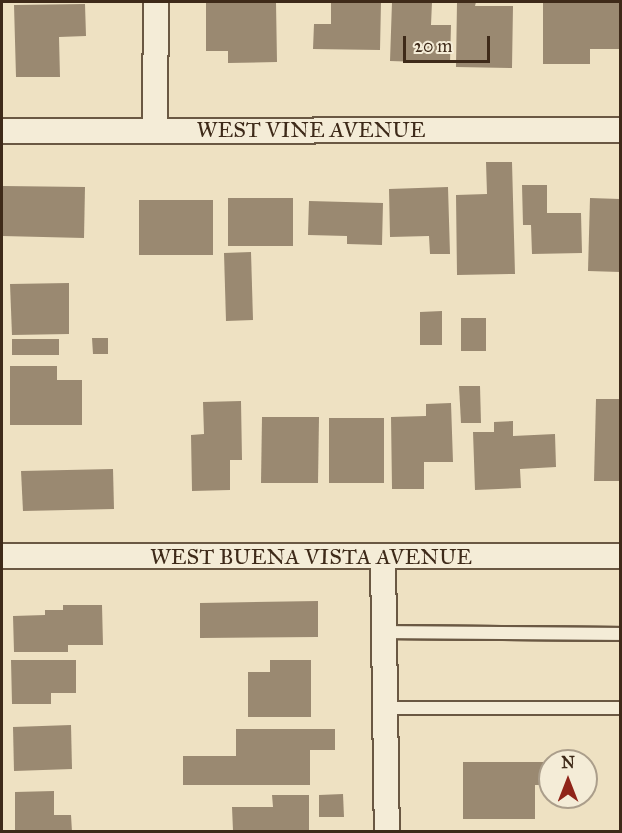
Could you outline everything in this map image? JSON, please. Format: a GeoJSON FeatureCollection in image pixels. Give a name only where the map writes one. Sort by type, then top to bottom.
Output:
{"type":"FeatureCollection","features":[{"type":"Feature","properties":{"kind":"street"},"geometry":{"type":"LineString","coordinates":[[155,130],[156,2]]}},
{"type":"Feature","properties":{"kind":"street","name":"WEST VINE AVENUE"},"geometry":{"type":"LineString","coordinates":[[2,131],[621,130]]}},
{"type":"Feature","properties":{"kind":"street","name":"WEST BUENA VISTA AVENUE"},"geometry":{"type":"LineString","coordinates":[[2,556],[383,558],[621,556]]}},
{"type":"Feature","properties":{"kind":"street"},"geometry":{"type":"LineString","coordinates":[[383,558],[387,831]]}},
{"type":"Feature","properties":{"kind":"lane"},"geometry":{"type":"LineString","coordinates":[[384,632],[621,634]]}},
{"type":"Feature","properties":{"kind":"lane"},"geometry":{"type":"LineString","coordinates":[[385,708],[621,708]]}},
{"type":"Feature","properties":{"kind":"building"},"geometry":{"type":"Polygon","coordinates":[[[206,2],[276,2],[277,62],[228,63],[228,51],[206,51],[206,2]]]}},
{"type":"Feature","properties":{"kind":"building"},"geometry":{"type":"Polygon","coordinates":[[[331,2],[381,2],[380,50],[313,49],[314,24],[331,24],[331,2]]]}},
{"type":"Feature","properties":{"kind":"building"},"geometry":{"type":"Polygon","coordinates":[[[392,2],[432,2],[431,25],[451,25],[450,63],[390,61],[392,2]]]}},
{"type":"Feature","properties":{"kind":"building"},"geometry":{"type":"Polygon","coordinates":[[[457,2],[476,2],[475,6],[513,6],[512,68],[456,67],[457,2]]]}},
{"type":"Feature","properties":{"kind":"building"},"geometry":{"type":"Polygon","coordinates":[[[543,2],[619,2],[619,49],[590,49],[590,64],[543,64],[543,2]]]}},
{"type":"Feature","properties":{"kind":"building"},"geometry":{"type":"Polygon","coordinates":[[[85,4],[86,36],[59,37],[60,77],[16,77],[14,5],[85,4]]]}},
{"type":"Feature","properties":{"kind":"building"},"geometry":{"type":"Polygon","coordinates":[[[486,162],[512,162],[515,274],[457,275],[456,195],[487,194],[486,162]]]}},
{"type":"Feature","properties":{"kind":"building"},"geometry":{"type":"Polygon","coordinates":[[[522,185],[547,185],[547,213],[581,213],[582,253],[532,254],[531,225],[523,225],[522,185]]]}},
{"type":"Feature","properties":{"kind":"building"},"geometry":{"type":"Polygon","coordinates":[[[3,186],[85,187],[84,238],[2,236],[3,186]]]}},
{"type":"Feature","properties":{"kind":"building"},"geometry":{"type":"Polygon","coordinates":[[[448,187],[450,254],[430,254],[429,236],[390,237],[389,189],[448,187]]]}},
{"type":"Feature","properties":{"kind":"building"},"geometry":{"type":"Polygon","coordinates":[[[228,198],[293,198],[293,246],[228,246],[228,198]]]}},
{"type":"Feature","properties":{"kind":"building"},"geometry":{"type":"Polygon","coordinates":[[[590,198],[620,199],[620,272],[588,271],[590,198]]]}},
{"type":"Feature","properties":{"kind":"building"},"geometry":{"type":"Polygon","coordinates":[[[139,200],[213,200],[213,255],[139,255],[139,200]]]}},
{"type":"Feature","properties":{"kind":"building"},"geometry":{"type":"Polygon","coordinates":[[[309,201],[383,203],[382,245],[347,244],[347,236],[308,235],[309,201]]]}},
{"type":"Feature","properties":{"kind":"building"},"geometry":{"type":"Polygon","coordinates":[[[251,252],[253,320],[226,321],[224,253],[251,252]]]}},
{"type":"Feature","properties":{"kind":"building"},"geometry":{"type":"Polygon","coordinates":[[[69,283],[69,334],[12,335],[10,284],[69,283]]]}},
{"type":"Feature","properties":{"kind":"building"},"geometry":{"type":"Polygon","coordinates":[[[442,311],[442,345],[420,345],[420,312],[442,311]]]}},
{"type":"Feature","properties":{"kind":"building"},"geometry":{"type":"Polygon","coordinates":[[[461,318],[486,318],[486,351],[461,351],[461,318]]]}},
{"type":"Feature","properties":{"kind":"building"},"geometry":{"type":"Polygon","coordinates":[[[92,338],[108,338],[108,354],[93,354],[92,338]]]}},
{"type":"Feature","properties":{"kind":"building"},"geometry":{"type":"Polygon","coordinates":[[[12,339],[59,339],[59,355],[12,355],[12,339]]]}},
{"type":"Feature","properties":{"kind":"building"},"geometry":{"type":"Polygon","coordinates":[[[10,366],[57,366],[57,380],[82,380],[82,425],[10,425],[10,366]]]}},
{"type":"Feature","properties":{"kind":"building"},"geometry":{"type":"Polygon","coordinates":[[[459,386],[480,386],[481,423],[461,423],[459,386]]]}},
{"type":"Feature","properties":{"kind":"building"},"geometry":{"type":"Polygon","coordinates":[[[596,399],[620,399],[620,481],[594,481],[596,399]]]}},
{"type":"Feature","properties":{"kind":"building"},"geometry":{"type":"Polygon","coordinates":[[[241,401],[242,460],[230,460],[230,490],[192,491],[191,435],[204,434],[203,402],[241,401]]]}},
{"type":"Feature","properties":{"kind":"building"},"geometry":{"type":"Polygon","coordinates":[[[451,403],[453,462],[424,462],[424,489],[392,489],[391,417],[426,416],[426,404],[451,403]]]}},
{"type":"Feature","properties":{"kind":"building"},"geometry":{"type":"Polygon","coordinates":[[[262,417],[319,417],[318,483],[261,483],[262,417]]]}},
{"type":"Feature","properties":{"kind":"building"},"geometry":{"type":"Polygon","coordinates":[[[329,418],[384,418],[384,483],[329,483],[329,418]]]}},
{"type":"Feature","properties":{"kind":"building"},"geometry":{"type":"Polygon","coordinates":[[[513,421],[513,436],[555,434],[556,467],[520,469],[521,488],[475,490],[473,432],[494,432],[494,422],[513,421]]]}},
{"type":"Feature","properties":{"kind":"building"},"geometry":{"type":"Polygon","coordinates":[[[113,469],[114,509],[23,511],[21,471],[113,469]]]}},
{"type":"Feature","properties":{"kind":"building"},"geometry":{"type":"Polygon","coordinates":[[[318,601],[318,637],[200,638],[200,603],[318,601]]]}},
{"type":"Feature","properties":{"kind":"building"},"geometry":{"type":"Polygon","coordinates":[[[63,605],[102,605],[103,645],[68,645],[68,652],[14,652],[13,616],[45,615],[45,610],[63,610],[63,605]]]}},
{"type":"Feature","properties":{"kind":"building"},"geometry":{"type":"Polygon","coordinates":[[[11,660],[76,660],[76,693],[51,693],[51,704],[12,704],[11,660]]]}},
{"type":"Feature","properties":{"kind":"building"},"geometry":{"type":"Polygon","coordinates":[[[270,660],[311,660],[311,717],[248,717],[248,672],[270,672],[270,660]]]}},
{"type":"Feature","properties":{"kind":"building"},"geometry":{"type":"Polygon","coordinates":[[[71,725],[72,769],[14,771],[13,727],[71,725]]]}},
{"type":"Feature","properties":{"kind":"building"},"geometry":{"type":"Polygon","coordinates":[[[236,729],[335,729],[335,750],[310,750],[310,785],[183,785],[183,756],[236,756],[236,729]]]}},
{"type":"Feature","properties":{"kind":"building"},"geometry":{"type":"Polygon","coordinates":[[[463,762],[538,762],[535,819],[463,819],[463,762]]]}},
{"type":"Feature","properties":{"kind":"building"},"geometry":{"type":"Polygon","coordinates":[[[54,791],[54,815],[71,815],[72,832],[15,832],[15,792],[54,791]]]}},
{"type":"Feature","properties":{"kind":"building"},"geometry":{"type":"Polygon","coordinates":[[[343,794],[344,817],[319,817],[319,795],[343,794]]]}},
{"type":"Feature","properties":{"kind":"building"},"geometry":{"type":"Polygon","coordinates":[[[272,795],[309,795],[309,832],[233,831],[232,807],[273,807],[272,795]]]}}]}
